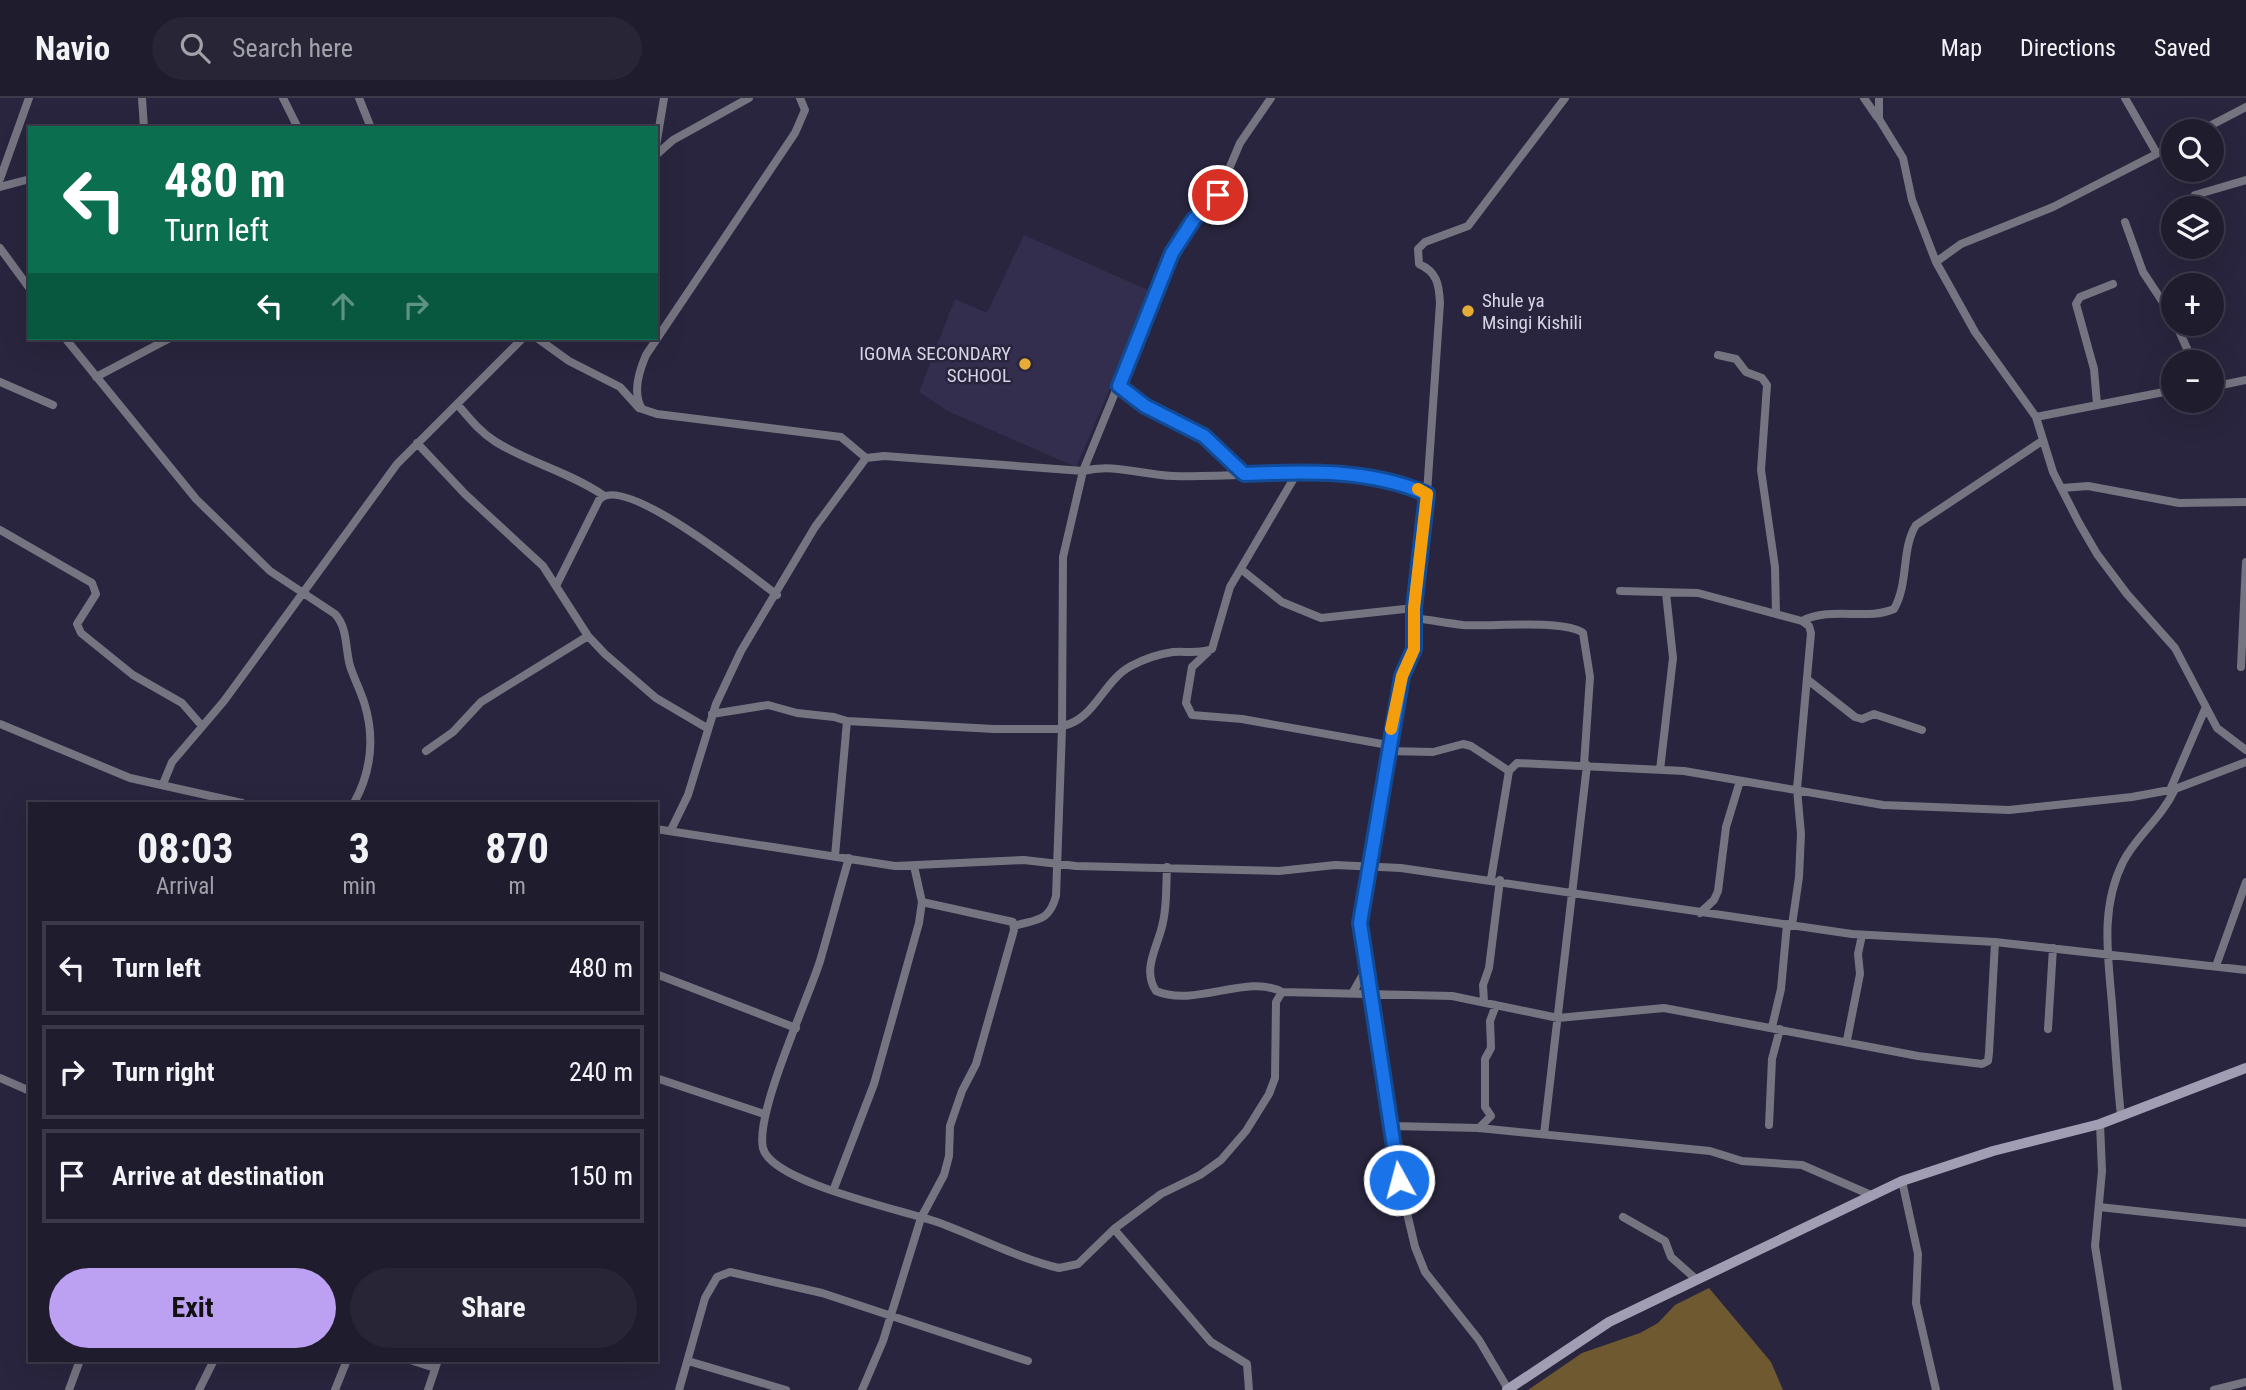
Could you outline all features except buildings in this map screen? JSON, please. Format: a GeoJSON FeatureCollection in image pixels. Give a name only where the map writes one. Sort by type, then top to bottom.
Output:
{"type":"FeatureCollection","features":[{"type":"Feature","properties":{"kind":"main road"},"geometry":{"type":"LineString","coordinates":[[1507,1390],[1609,1322],[1902,1181],[1993,1151],[2100,1124],[2246,1068]]}},
{"type":"Feature","properties":{"kind":"street"},"geometry":{"type":"LineString","coordinates":[[0,179],[29,98]]}},
{"type":"Feature","properties":{"kind":"street"},"geometry":{"type":"LineString","coordinates":[[142,98],[144,126]]}},
{"type":"Feature","properties":{"kind":"street"},"geometry":{"type":"LineString","coordinates":[[283,98],[297,126]]}},
{"type":"Feature","properties":{"kind":"street"},"geometry":{"type":"LineString","coordinates":[[359,98],[370,126]]}},
{"type":"Feature","properties":{"kind":"street"},"geometry":{"type":"LineString","coordinates":[[658,134],[664,98]]}},
{"type":"Feature","properties":{"kind":"street"},"geometry":{"type":"LineString","coordinates":[[658,153],[673,140],[749,98]]}},
{"type":"Feature","properties":{"kind":"street"},"geometry":{"type":"LineString","coordinates":[[658,337],[794,133],[805,110],[800,98]]}},
{"type":"Feature","properties":{"kind":"street"},"geometry":{"type":"LineString","coordinates":[[1014,926],[1041,919],[1052,910],[1058,863],[1063,728],[1063,557],[1083,471],[1172,253],[1194,219],[1218,195],[1240,143],[1271,98]]}},
{"type":"Feature","properties":{"kind":"street"},"geometry":{"type":"LineString","coordinates":[[1507,1390],[1479,1340],[1425,1272],[1415,1247],[1399,1180],[1360,923],[1402,676],[1414,649],[1414,613],[1427,494],[1440,290],[1431,269],[1419,264],[1418,249],[1425,242],[1468,226],[1565,98]]}},
{"type":"Feature","properties":{"kind":"street"},"geometry":{"type":"LineString","coordinates":[[1864,98],[1903,158],[1912,200],[1936,261],[1980,340],[2036,417],[2042,441],[2062,488],[2097,554],[2175,648],[2217,728],[2246,750]]}},
{"type":"Feature","properties":{"kind":"street"},"geometry":{"type":"LineString","coordinates":[[1879,98],[1879,119]]}},
{"type":"Feature","properties":{"kind":"street"},"geometry":{"type":"LineString","coordinates":[[2125,98],[2157,152]]}},
{"type":"Feature","properties":{"kind":"street"},"geometry":{"type":"LineString","coordinates":[[2223,119],[2246,107]]}},
{"type":"Feature","properties":{"kind":"street"},"geometry":{"type":"LineString","coordinates":[[1936,261],[1961,244],[2053,207],[2161,150]]}},
{"type":"Feature","properties":{"kind":"street"},"geometry":{"type":"LineString","coordinates":[[0,187],[28,180]]}},
{"type":"Feature","properties":{"kind":"street"},"geometry":{"type":"LineString","coordinates":[[2195,195],[2246,180]]}},
{"type":"Feature","properties":{"kind":"street"},"geometry":{"type":"LineString","coordinates":[[2125,222],[2139,266],[2161,299]]}},
{"type":"Feature","properties":{"kind":"street"},"geometry":{"type":"LineString","coordinates":[[0,248],[28,286]]}},
{"type":"Feature","properties":{"kind":"street"},"geometry":{"type":"LineString","coordinates":[[2097,404],[2094,369],[2076,304],[2080,296],[2113,284]]}},
{"type":"Feature","properties":{"kind":"street"},"geometry":{"type":"LineString","coordinates":[[67,340],[196,499],[270,571],[335,614],[342,623],[351,667],[365,704],[370,761],[354,802]]}},
{"type":"Feature","properties":{"kind":"street"},"geometry":{"type":"LineString","coordinates":[[96,377],[166,340]]}},
{"type":"Feature","properties":{"kind":"street"},"geometry":{"type":"LineString","coordinates":[[163,784],[172,762],[224,701],[384,480],[417,443],[521,340]]}},
{"type":"Feature","properties":{"kind":"street"},"geometry":{"type":"LineString","coordinates":[[540,340],[569,361],[620,387],[635,406],[642,409],[657,414],[841,437],[866,458],[884,456],[1083,471],[1114,467],[1168,476],[1297,473],[1375,477],[1401,482],[1427,494]]}},
{"type":"Feature","properties":{"kind":"street"},"geometry":{"type":"LineString","coordinates":[[642,409],[638,403],[638,372],[656,340]]}},
{"type":"Feature","properties":{"kind":"street"},"geometry":{"type":"LineString","coordinates":[[1718,355],[1736,359],[1745,372],[1762,378],[1767,385],[1761,470],[1775,567],[1776,614]]}},
{"type":"Feature","properties":{"kind":"street"},"geometry":{"type":"LineString","coordinates":[[2224,385],[2246,380]]}},
{"type":"Feature","properties":{"kind":"street"},"geometry":{"type":"LineString","coordinates":[[0,382],[53,405]]}},
{"type":"Feature","properties":{"kind":"street"},"geometry":{"type":"LineString","coordinates":[[1119,386],[1145,406],[1204,436],[1244,474]]}},
{"type":"Feature","properties":{"kind":"street"},"geometry":{"type":"LineString","coordinates":[[2036,417],[2161,392]]}},
{"type":"Feature","properties":{"kind":"street"},"geometry":{"type":"LineString","coordinates":[[457,404],[481,431],[497,442],[585,483],[603,495],[625,495],[673,522],[777,595]]}},
{"type":"Feature","properties":{"kind":"street"},"geometry":{"type":"LineString","coordinates":[[1620,591],[1698,593],[1802,621],[1823,614],[1884,613],[1894,609],[1904,585],[1911,534],[1916,524],[2042,441]]}},
{"type":"Feature","properties":{"kind":"street"},"geometry":{"type":"LineString","coordinates":[[417,443],[465,494],[543,566],[588,636],[632,680],[707,729]]}},
{"type":"Feature","properties":{"kind":"street"},"geometry":{"type":"LineString","coordinates":[[671,830],[691,785],[712,714],[741,651],[777,595],[815,527],[866,458]]}},
{"type":"Feature","properties":{"kind":"street"},"geometry":{"type":"LineString","coordinates":[[1297,473],[1225,598],[1218,635],[1209,651],[1192,667],[1186,703],[1192,715],[1242,719],[1388,748],[1433,752],[1463,744],[1471,746],[1509,771]]}},
{"type":"Feature","properties":{"kind":"street"},"geometry":{"type":"LineString","coordinates":[[2062,488],[2088,486],[2179,503],[2246,502]]}},
{"type":"Feature","properties":{"kind":"street"},"geometry":{"type":"LineString","coordinates":[[556,586],[603,495]]}},
{"type":"Feature","properties":{"kind":"street"},"geometry":{"type":"LineString","coordinates":[[0,530],[92,583],[96,594],[77,624],[80,633],[133,675],[176,698],[202,726]]}},
{"type":"Feature","properties":{"kind":"street"},"geometry":{"type":"LineString","coordinates":[[2241,667],[2246,562]]}},
{"type":"Feature","properties":{"kind":"street"},"geometry":{"type":"LineString","coordinates":[[1242,570],[1282,602],[1321,618],[1414,613],[1464,625],[1559,626],[1576,628],[1583,634],[1590,677],[1586,765],[1544,1134]]}},
{"type":"Feature","properties":{"kind":"street"},"geometry":{"type":"LineString","coordinates":[[1660,770],[1673,666],[1666,593]]}},
{"type":"Feature","properties":{"kind":"street"},"geometry":{"type":"LineString","coordinates":[[1769,1125],[1772,1059],[1801,845],[1797,789],[1811,633],[1802,621]]}},
{"type":"Feature","properties":{"kind":"street"},"geometry":{"type":"LineString","coordinates":[[426,751],[453,732],[481,702],[588,636]]}},
{"type":"Feature","properties":{"kind":"street"},"geometry":{"type":"LineString","coordinates":[[712,714],[768,705],[847,721],[994,729],[1063,728],[1086,715],[1119,673],[1137,663],[1172,652],[1209,651]]}},
{"type":"Feature","properties":{"kind":"street"},"geometry":{"type":"LineString","coordinates":[[1808,680],[1858,719],[1874,714],[1922,730]]}},
{"type":"Feature","properties":{"kind":"street"},"geometry":{"type":"LineString","coordinates":[[2121,1116],[2106,954],[2108,915],[2114,887],[2124,862],[2163,813],[2205,709]]}},
{"type":"Feature","properties":{"kind":"street"},"geometry":{"type":"LineString","coordinates":[[835,856],[847,721]]}},
{"type":"Feature","properties":{"kind":"street"},"geometry":{"type":"LineString","coordinates":[[0,724],[121,774],[238,802]]}},
{"type":"Feature","properties":{"kind":"street"},"geometry":{"type":"LineString","coordinates":[[1484,1002],[1483,985],[1489,968],[1509,771],[1517,763],[1660,770],[1897,806],[2009,810],[2132,797],[2173,789],[2246,762]]}},
{"type":"Feature","properties":{"kind":"street"},"geometry":{"type":"LineString","coordinates":[[1700,913],[1714,900],[1718,891],[1726,827],[1741,781]]}},
{"type":"Feature","properties":{"kind":"street"},"geometry":{"type":"LineString","coordinates":[[658,829],[914,866],[1024,860],[1279,871],[1369,865],[1496,879],[1700,913],[1862,935],[1995,942],[2246,970]]}},
{"type":"Feature","properties":{"kind":"street"},"geometry":{"type":"LineString","coordinates":[[849,858],[820,961],[764,1114],[763,1147],[766,1157],[775,1166],[833,1191],[921,1218],[1059,1268],[1078,1264],[1114,1229],[1161,1194],[1200,1175],[1221,1160],[1247,1131],[1269,1094],[1275,1078],[1276,1002],[1282,992]]}},
{"type":"Feature","properties":{"kind":"street"},"geometry":{"type":"LineString","coordinates":[[833,1191],[874,1084],[919,923],[922,902],[914,866]]}},
{"type":"Feature","properties":{"kind":"street"},"geometry":{"type":"LineString","coordinates":[[1167,867],[1163,925],[1150,964],[1151,982],[1156,992],[1195,995],[1259,986],[1310,995],[1353,992],[1452,996],[1558,1018],[1664,1008],[1847,1040],[1917,1056],[1986,1063],[1992,1019],[1995,942]]}},
{"type":"Feature","properties":{"kind":"street"},"geometry":{"type":"LineString","coordinates":[[2216,966],[2246,883]]}},
{"type":"Feature","properties":{"kind":"street"},"geometry":{"type":"LineString","coordinates":[[863,1390],[883,1341],[921,1218],[944,1175],[950,1156],[950,1126],[962,1091],[976,1064],[1014,926],[1013,922],[998,917],[922,902]]}},
{"type":"Feature","properties":{"kind":"street"},"geometry":{"type":"LineString","coordinates":[[1847,1040],[1860,974],[1858,954],[1862,935]]}},
{"type":"Feature","properties":{"kind":"street"},"geometry":{"type":"LineString","coordinates":[[2048,1029],[2053,948]]}},
{"type":"Feature","properties":{"kind":"street"},"geometry":{"type":"LineString","coordinates":[[1353,992],[1366,968]]}},
{"type":"Feature","properties":{"kind":"street"},"geometry":{"type":"LineString","coordinates":[[658,975],[796,1028]]}},
{"type":"Feature","properties":{"kind":"street"},"geometry":{"type":"LineString","coordinates":[[1479,1128],[1491,1116],[1485,1107],[1485,1059],[1491,1048],[1490,1021],[1496,1005]]}},
{"type":"Feature","properties":{"kind":"street"},"geometry":{"type":"LineString","coordinates":[[0,1078],[28,1090]]}},
{"type":"Feature","properties":{"kind":"street"},"geometry":{"type":"LineString","coordinates":[[658,1079],[764,1114]]}},
{"type":"Feature","properties":{"kind":"street"},"geometry":{"type":"LineString","coordinates":[[2100,1124],[2102,1171],[2095,1246],[2118,1390]]}},
{"type":"Feature","properties":{"kind":"street"},"geometry":{"type":"LineString","coordinates":[[1392,1126],[1479,1128],[1710,1151],[1770,1165],[1802,1165],[1871,1195]]}},
{"type":"Feature","properties":{"kind":"street"},"geometry":{"type":"LineString","coordinates":[[1902,1181],[1917,1243],[1916,1303],[1936,1390]]}},
{"type":"Feature","properties":{"kind":"street"},"geometry":{"type":"LineString","coordinates":[[2099,1208],[2246,1223]]}},
{"type":"Feature","properties":{"kind":"street"},"geometry":{"type":"LineString","coordinates":[[1623,1217],[1665,1241],[1671,1256],[1697,1280]]}},
{"type":"Feature","properties":{"kind":"street"},"geometry":{"type":"LineString","coordinates":[[1114,1229],[1211,1342],[1247,1364],[1249,1390]]}},
{"type":"Feature","properties":{"kind":"street"},"geometry":{"type":"LineString","coordinates":[[680,1390],[705,1298],[717,1277],[730,1272],[822,1293],[1028,1361]]}},
{"type":"Feature","properties":{"kind":"street"},"geometry":{"type":"LineString","coordinates":[[688,1361],[786,1390]]}},
{"type":"Feature","properties":{"kind":"street"},"geometry":{"type":"LineString","coordinates":[[69,1390],[79,1362]]}},
{"type":"Feature","properties":{"kind":"street"},"geometry":{"type":"LineString","coordinates":[[199,1390],[213,1362]]}},
{"type":"Feature","properties":{"kind":"street"},"geometry":{"type":"LineString","coordinates":[[335,1390],[346,1362]]}},
{"type":"Feature","properties":{"kind":"street"},"geometry":{"type":"LineString","coordinates":[[428,1390],[437,1364]]}},
{"type":"Feature","properties":{"kind":"street"},"geometry":{"type":"LineString","coordinates":[[2214,1390],[2246,1382]]}},
{"type":"Feature","properties":{"kind":"shaded area","name":"IGOMA SECONDARY SCHOOL"},"geometry":{"type":"Polygon","coordinates":[[[1024,235],[1152,292],[1076,467],[948,411],[919,392],[955,299],[987,313],[1024,235]]]}},
{"type":"Feature","properties":{"kind":"shaded area"},"geometry":{"type":"Polygon","coordinates":[[[1709,1288],[1771,1362],[1783,1390],[1528,1390],[1582,1353],[1640,1333],[1658,1323],[1675,1305],[1709,1288]]]}},
{"type":"Feature","properties":{"kind":"slow traffic"},"geometry":{"type":"LineString","coordinates":[[1391,729],[1402,676],[1414,649],[1414,608],[1427,494],[1418,489]]}},
{"type":"Feature","properties":{"kind":"place","name":"Shule ya Msingi Kishili"},"geometry":{"type":"Point","coordinates":[1468,311]}},
{"type":"Feature","properties":{"kind":"place","name":"IGOMA SECONDARY SCHOOL"},"geometry":{"type":"Point","coordinates":[1025,364]}},
{"type":"Feature","properties":{"kind":"route"},"geometry":{"type":"LineString","coordinates":[[1218,195],[1194,219],[1172,253],[1119,386],[1145,406],[1204,436],[1244,474],[1312,472],[1375,477],[1401,482],[1427,494],[1414,608],[1414,649],[1402,676],[1387,751],[1360,923],[1399,1180]]}}]}
